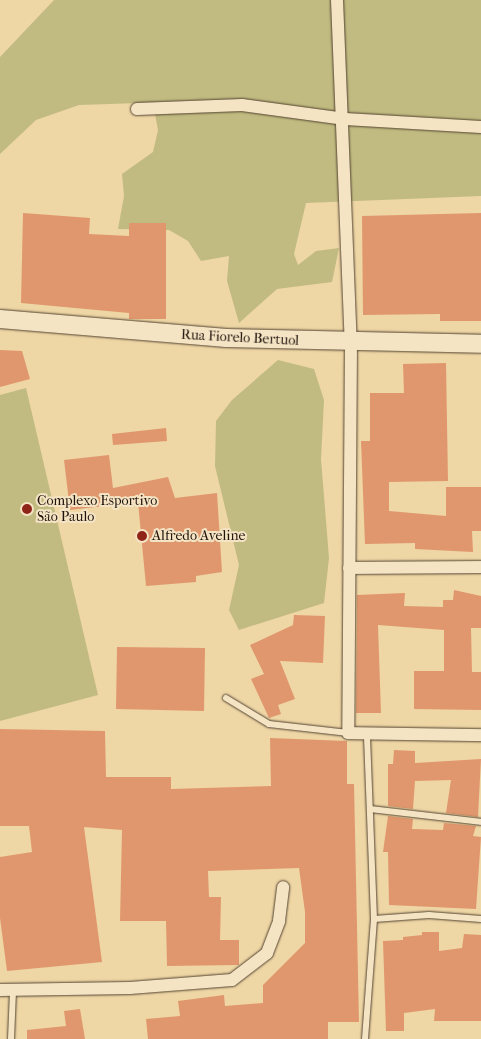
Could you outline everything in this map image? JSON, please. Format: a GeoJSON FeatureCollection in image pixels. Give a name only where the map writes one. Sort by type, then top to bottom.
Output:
{"type":"FeatureCollection","features":[{"type":"Feature","properties":{"kind":"main road","name":"Rua Fiorelo Bertuol"},"geometry":{"type":"LineString","coordinates":[[0,319],[93,330],[351,342],[481,344]]}},
{"type":"Feature","properties":{"kind":"street"},"geometry":{"type":"LineString","coordinates":[[337,0],[344,119],[351,342],[348,732],[481,735]]}},
{"type":"Feature","properties":{"kind":"street"},"geometry":{"type":"LineString","coordinates":[[137,109],[242,105],[344,119],[481,127]]}},
{"type":"Feature","properties":{"kind":"street"},"geometry":{"type":"LineString","coordinates":[[349,568],[481,567]]}},
{"type":"Feature","properties":{"kind":"street"},"geometry":{"type":"LineString","coordinates":[[6,990],[232,980],[267,953],[279,921],[283,887]]}},
{"type":"Feature","properties":{"kind":"lane"},"geometry":{"type":"LineString","coordinates":[[226,698],[269,724],[348,732]]}},
{"type":"Feature","properties":{"kind":"lane"},"geometry":{"type":"LineString","coordinates":[[366,1039],[374,919],[367,733]]}},
{"type":"Feature","properties":{"kind":"lane"},"geometry":{"type":"LineString","coordinates":[[371,809],[481,822]]}},
{"type":"Feature","properties":{"kind":"lane"},"geometry":{"type":"LineString","coordinates":[[374,919],[429,915],[481,919]]}},
{"type":"Feature","properties":{"kind":"lane"},"geometry":{"type":"LineString","coordinates":[[6,990],[12,1039]]}},
{"type":"Feature","properties":{"kind":"shaded area"},"geometry":{"type":"Polygon","coordinates":[[[54,0],[481,0],[481,196],[306,203],[294,254],[298,265],[316,251],[339,248],[332,282],[277,289],[239,323],[227,281],[229,256],[201,261],[188,241],[169,230],[118,229],[124,196],[122,174],[153,152],[158,130],[155,114],[139,103],[79,105],[36,120],[0,154],[0,57],[54,0]]]}},
{"type":"Feature","properties":{"kind":"shaded area"},"geometry":{"type":"Polygon","coordinates":[[[278,360],[314,369],[324,400],[321,459],[329,558],[324,603],[239,630],[229,610],[239,565],[215,466],[216,421],[232,400],[278,360]]]}},
{"type":"Feature","properties":{"kind":"shaded area","name":"Complexo Esportivo São Paulo"},"geometry":{"type":"Polygon","coordinates":[[[26,388],[98,695],[0,721],[0,395],[26,388]]]}},
{"type":"Feature","properties":{"kind":"building"},"geometry":{"type":"Polygon","coordinates":[[[23,213],[90,218],[89,234],[129,236],[129,223],[166,223],[166,319],[129,319],[129,313],[21,303],[23,213]]]}},
{"type":"Feature","properties":{"kind":"building"},"geometry":{"type":"Polygon","coordinates":[[[481,213],[481,321],[440,321],[440,314],[363,315],[362,216],[481,213]]]}},
{"type":"Feature","properties":{"kind":"building"},"geometry":{"type":"Polygon","coordinates":[[[0,350],[22,351],[30,379],[0,387],[0,350]]]}},
{"type":"Feature","properties":{"kind":"building"},"geometry":{"type":"Polygon","coordinates":[[[446,363],[448,481],[389,482],[389,511],[446,516],[446,487],[481,487],[481,531],[472,531],[473,552],[415,549],[415,543],[365,544],[361,441],[370,441],[370,393],[404,393],[403,364],[446,363]]]}},
{"type":"Feature","properties":{"kind":"building"},"geometry":{"type":"Polygon","coordinates":[[[166,428],[167,441],[113,445],[112,434],[166,428]]]}},
{"type":"Feature","properties":{"kind":"building"},"geometry":{"type":"Polygon","coordinates":[[[109,455],[113,488],[168,477],[175,498],[217,493],[222,572],[196,576],[196,582],[146,586],[138,502],[70,510],[64,460],[109,455]]]}},
{"type":"Feature","properties":{"kind":"building"},"geometry":{"type":"Polygon","coordinates":[[[454,590],[481,596],[481,628],[471,628],[472,672],[481,672],[481,710],[414,709],[414,671],[444,671],[444,630],[378,625],[381,713],[356,713],[357,595],[405,593],[404,606],[443,607],[443,600],[453,600],[454,590]]]}},
{"type":"Feature","properties":{"kind":"building"},"geometry":{"type":"Polygon","coordinates":[[[294,615],[325,616],[323,663],[280,661],[295,699],[278,705],[281,714],[269,718],[251,679],[264,674],[250,645],[293,625],[294,615]]]}},
{"type":"Feature","properties":{"kind":"building"},"geometry":{"type":"Polygon","coordinates":[[[117,647],[205,648],[204,711],[116,709],[117,647]]]}},
{"type":"Feature","properties":{"kind":"building"},"geometry":{"type":"Polygon","coordinates":[[[0,729],[105,731],[106,777],[171,777],[171,789],[271,786],[270,738],[347,741],[347,784],[354,784],[359,1022],[328,1022],[328,1039],[148,1039],[146,1019],[180,1016],[178,1001],[224,995],[225,1006],[263,1003],[263,985],[305,943],[305,912],[299,868],[208,871],[209,897],[221,897],[220,940],[239,940],[239,965],[167,966],[166,921],[120,921],[122,830],[84,827],[102,962],[7,971],[0,918],[0,857],[32,852],[29,826],[0,826],[0,729]]]}},
{"type":"Feature","properties":{"kind":"building"},"geometry":{"type":"Polygon","coordinates":[[[394,750],[415,751],[415,763],[481,759],[478,817],[446,813],[451,780],[415,781],[413,809],[388,806],[388,764],[393,764],[394,750]]]}},
{"type":"Feature","properties":{"kind":"building"},"geometry":{"type":"Polygon","coordinates":[[[388,816],[413,819],[412,829],[443,830],[444,823],[476,826],[473,836],[481,837],[476,909],[389,905],[388,852],[383,852],[388,816]]]}},
{"type":"Feature","properties":{"kind":"building"},"geometry":{"type":"Polygon","coordinates":[[[422,932],[439,932],[439,951],[462,948],[464,934],[481,935],[481,1021],[434,1021],[435,1009],[404,1013],[404,1031],[386,1031],[383,941],[403,940],[403,937],[422,935],[422,932]]]}},
{"type":"Feature","properties":{"kind":"building"},"geometry":{"type":"Polygon","coordinates":[[[80,1009],[85,1039],[27,1039],[27,1030],[66,1026],[64,1011],[80,1009]]]}},
{"type":"Feature","properties":{"kind":"place","name":"Complexo Esportivo São Paulo"},"geometry":{"type":"Point","coordinates":[27,509]}},
{"type":"Feature","properties":{"kind":"place","name":"Alfredo Aveline"},"geometry":{"type":"Point","coordinates":[142,536]}}]}
